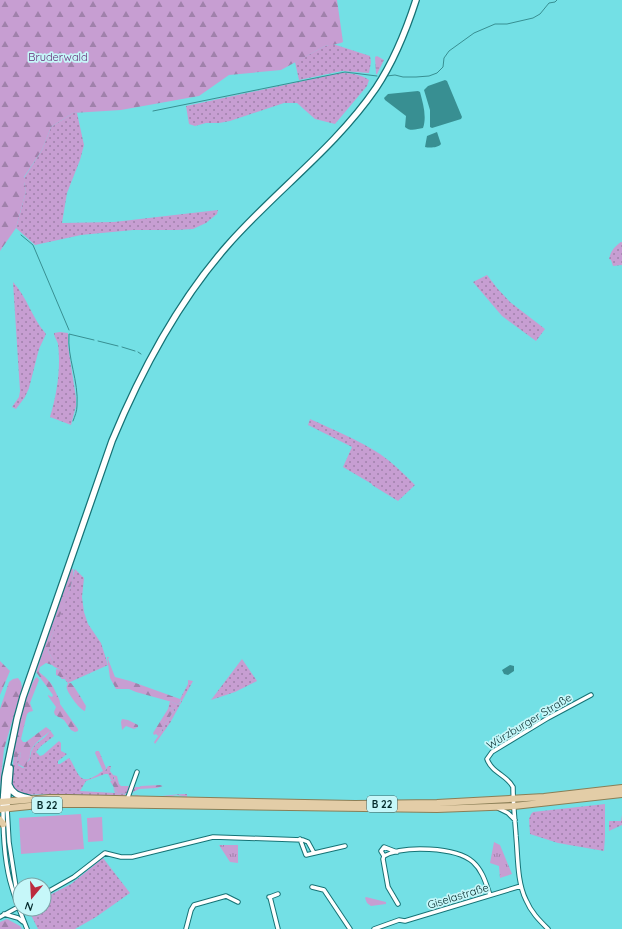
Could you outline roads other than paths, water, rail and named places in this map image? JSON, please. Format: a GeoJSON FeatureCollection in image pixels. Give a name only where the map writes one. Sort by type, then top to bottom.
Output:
{"type":"FeatureCollection","features":[{"type":"Feature","properties":{"kind":"main road"},"geometry":{"type":"LineString","coordinates":[[3,809],[5,777],[17,719],[30,674],[112,441],[136,388],[165,333],[197,283],[227,246],[341,131],[369,97],[389,66],[404,35],[416,0]]}},
{"type":"Feature","properties":{"kind":"main road"},"geometry":{"type":"LineString","coordinates":[[3,802],[8,783],[11,749]]}},
{"type":"Feature","properties":{"kind":"main road"},"geometry":{"type":"LineString","coordinates":[[8,783],[10,788],[16,794],[31,799]]}},
{"type":"Feature","properties":{"kind":"main road","name":"B 22"},"geometry":{"type":"LineString","coordinates":[[3,809],[49,804],[126,802],[403,804],[471,802],[574,794],[622,788]]}},
{"type":"Feature","properties":{"kind":"main road","name":"B 22"},"geometry":{"type":"LineString","coordinates":[[3,802],[31,799],[69,798],[126,802],[396,809],[514,806],[622,794]]}},
{"type":"Feature","properties":{"kind":"street","name":"Würzburger Straße"},"geometry":{"type":"LineString","coordinates":[[548,929],[531,910],[525,899],[521,886],[513,787],[511,783],[492,768],[487,759],[489,755],[548,718],[591,695]]}},
{"type":"Feature","properties":{"kind":"street"},"geometry":{"type":"LineString","coordinates":[[126,802],[137,772]]}},
{"type":"Feature","properties":{"kind":"street"},"geometry":{"type":"LineString","coordinates":[[496,807],[508,813],[515,820]]}},
{"type":"Feature","properties":{"kind":"street"},"geometry":{"type":"LineString","coordinates":[[3,809],[1,822],[12,889]]}},
{"type":"Feature","properties":{"kind":"street"},"geometry":{"type":"LineString","coordinates":[[3,809],[14,877]]}},
{"type":"Feature","properties":{"kind":"street"},"geometry":{"type":"LineString","coordinates":[[52,889],[74,877],[105,853],[132,857],[213,838],[300,840],[308,842],[314,853]]}},
{"type":"Feature","properties":{"kind":"street"},"geometry":{"type":"LineString","coordinates":[[300,840],[306,855],[345,846]]}},
{"type":"Feature","properties":{"kind":"street"},"geometry":{"type":"LineString","coordinates":[[397,852],[384,847],[382,848],[381,852],[384,856],[383,859],[388,887],[398,904]]}},
{"type":"Feature","properties":{"kind":"street"},"geometry":{"type":"LineString","coordinates":[[384,856],[397,852],[418,850],[450,852],[464,856],[478,867],[490,895]]}},
{"type":"Feature","properties":{"kind":"street","name":"Giselastraße"},"geometry":{"type":"LineString","coordinates":[[374,929],[399,920],[404,921],[521,886]]}},
{"type":"Feature","properties":{"kind":"street"},"geometry":{"type":"LineString","coordinates":[[312,887],[324,890],[350,929]]}},
{"type":"Feature","properties":{"kind":"street"},"geometry":{"type":"LineString","coordinates":[[278,894],[270,897],[278,929]]}},
{"type":"Feature","properties":{"kind":"street"},"geometry":{"type":"LineString","coordinates":[[186,929],[194,904],[226,896],[238,902]]}},
{"type":"Feature","properties":{"kind":"street"},"geometry":{"type":"LineString","coordinates":[[0,917],[12,909]]}},
{"type":"Feature","properties":{"kind":"street"},"geometry":{"type":"LineString","coordinates":[[4,914],[18,918],[25,924]]}},
{"type":"Feature","properties":{"kind":"street"},"geometry":{"type":"LineString","coordinates":[[23,917],[27,929]]}},
{"type":"Feature","properties":{"kind":"water"},"geometry":{"type":"Polygon","coordinates":[[[445,80],[447,81],[462,117],[461,119],[432,128],[430,127],[430,110],[424,90],[428,86],[445,80]]]}},
{"type":"Feature","properties":{"kind":"water"},"geometry":{"type":"Polygon","coordinates":[[[420,92],[425,114],[423,128],[414,130],[407,129],[405,127],[406,116],[384,98],[388,94],[420,92]]]}},
{"type":"Feature","properties":{"kind":"water"},"geometry":{"type":"Polygon","coordinates":[[[437,132],[441,144],[431,148],[425,147],[427,136],[437,132]]]}},
{"type":"Feature","properties":{"kind":"water"},"geometry":{"type":"Polygon","coordinates":[[[510,665],[514,666],[514,671],[508,675],[504,674],[502,670],[510,665]]]}},
{"type":"Feature","properties":{"kind":"waterway"},"geometry":{"type":"LineString","coordinates":[[387,76],[395,75],[403,77],[416,77],[429,76],[437,73],[443,67],[444,58],[449,51],[474,33],[495,24],[507,24],[533,18],[540,14],[549,3],[557,0]]}},
{"type":"Feature","properties":{"kind":"waterway"},"geometry":{"type":"LineString","coordinates":[[153,111],[345,72],[377,76]]}},
{"type":"Feature","properties":{"kind":"waterway"},"geometry":{"type":"LineString","coordinates":[[21,235],[33,245],[69,330]]}},
{"type":"Feature","properties":{"kind":"waterway"},"geometry":{"type":"LineString","coordinates":[[73,421],[77,410],[77,397],[70,352],[69,334],[94,340]]}},
{"type":"Feature","properties":{"kind":"waterway"},"geometry":{"type":"LineString","coordinates":[[98,341],[118,346]]}},
{"type":"Feature","properties":{"kind":"waterway"},"geometry":{"type":"LineString","coordinates":[[122,347],[135,351]]}},
{"type":"Feature","properties":{"kind":"park label","name":"Bruderwald"},"geometry":{"type":"Point","coordinates":[58,57]}}]}
